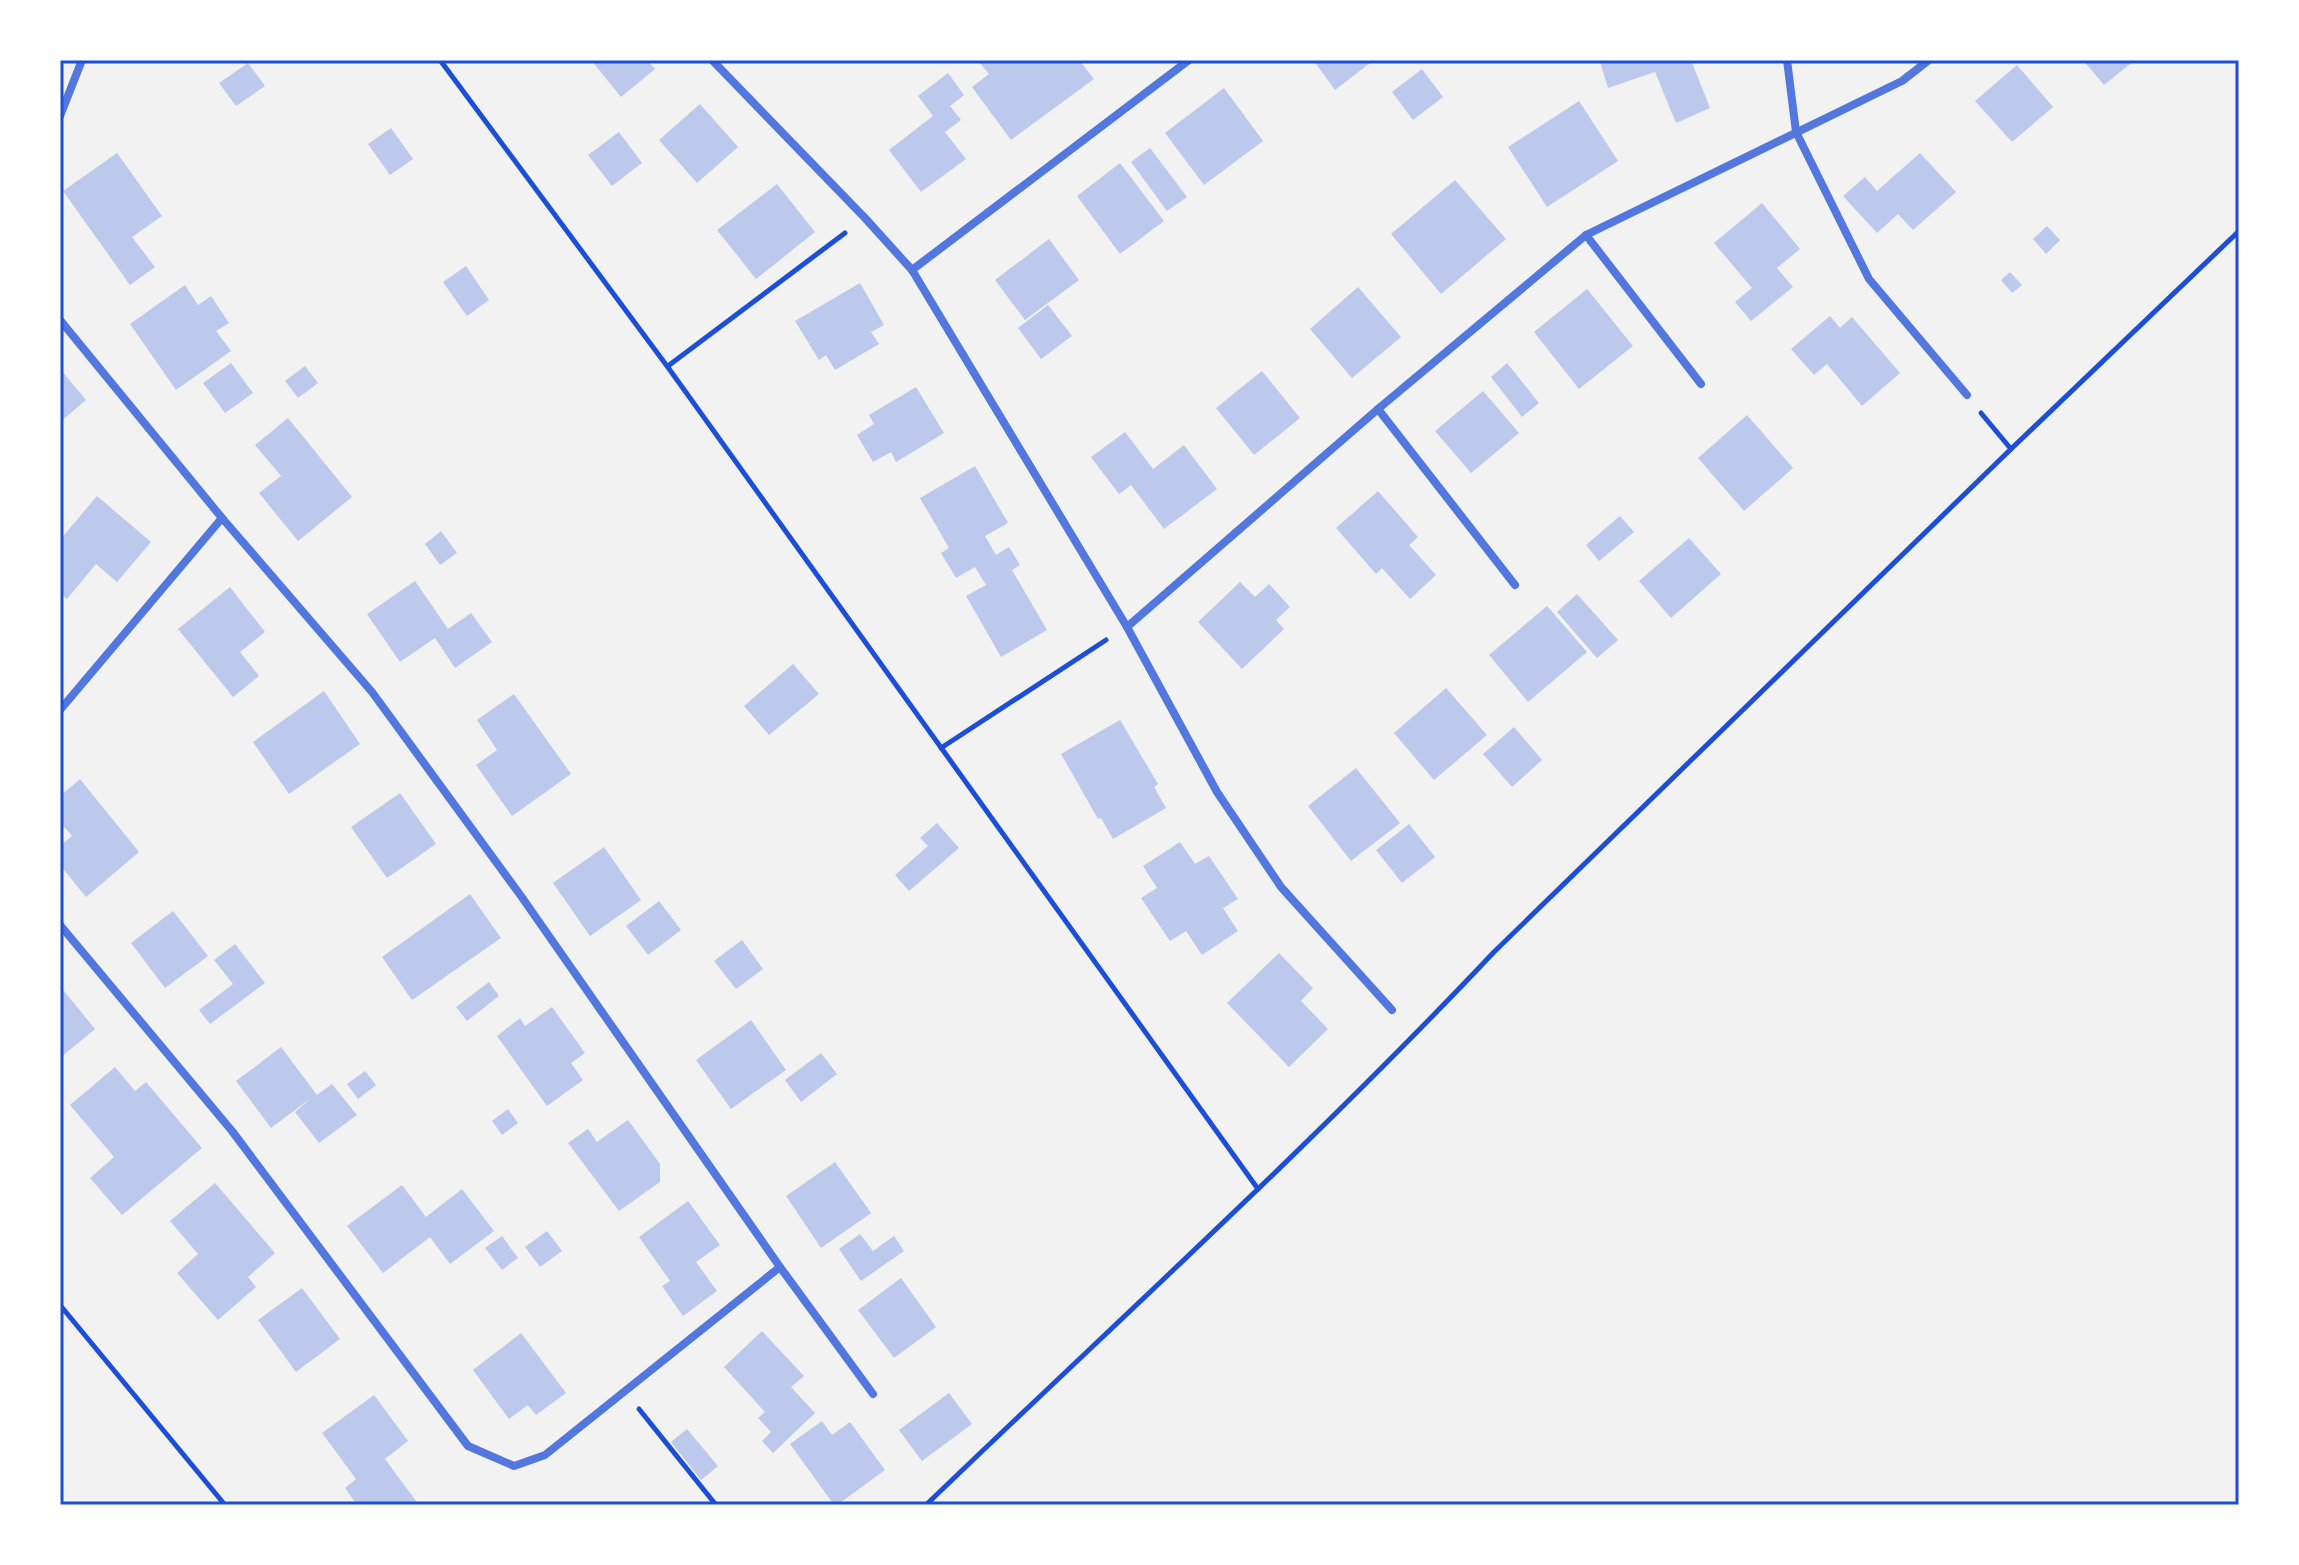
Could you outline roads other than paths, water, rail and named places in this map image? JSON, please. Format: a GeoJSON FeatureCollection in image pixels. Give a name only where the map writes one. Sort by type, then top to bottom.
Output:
{"type":"FeatureCollection","features":[{"type":"Feature","properties":{"kind":"street"},"geometry":{"type":"LineString","coordinates":[[60,116],[82,60]]}},
{"type":"Feature","properties":{"kind":"street"},"geometry":{"type":"LineString","coordinates":[[712,60],[912,270],[1127,627],[1217,792],[1281,887],[1392,1010]]}},
{"type":"Feature","properties":{"kind":"street"},"geometry":{"type":"LineString","coordinates":[[912,270],[1189,60]]}},
{"type":"Feature","properties":{"kind":"street"},"geometry":{"type":"LineString","coordinates":[[1787,60],[1796,132],[1869,279],[1967,395]]}},
{"type":"Feature","properties":{"kind":"street"},"geometry":{"type":"LineString","coordinates":[[1127,627],[1378,409],[1586,235],[1902,81],[1929,60]]}},
{"type":"Feature","properties":{"kind":"street"},"geometry":{"type":"LineString","coordinates":[[1586,235],[1701,384]]}},
{"type":"Feature","properties":{"kind":"street"},"geometry":{"type":"LineString","coordinates":[[60,320],[222,518],[382,705],[873,1394]]}},
{"type":"Feature","properties":{"kind":"street"},"geometry":{"type":"LineString","coordinates":[[1378,409],[1515,585]]}},
{"type":"Feature","properties":{"kind":"street"},"geometry":{"type":"LineString","coordinates":[[60,710],[222,518]]}},
{"type":"Feature","properties":{"kind":"street"},"geometry":{"type":"LineString","coordinates":[[60,925],[232,1131],[468,1446],[514,1466],[545,1455],[780,1267]]}}]}
